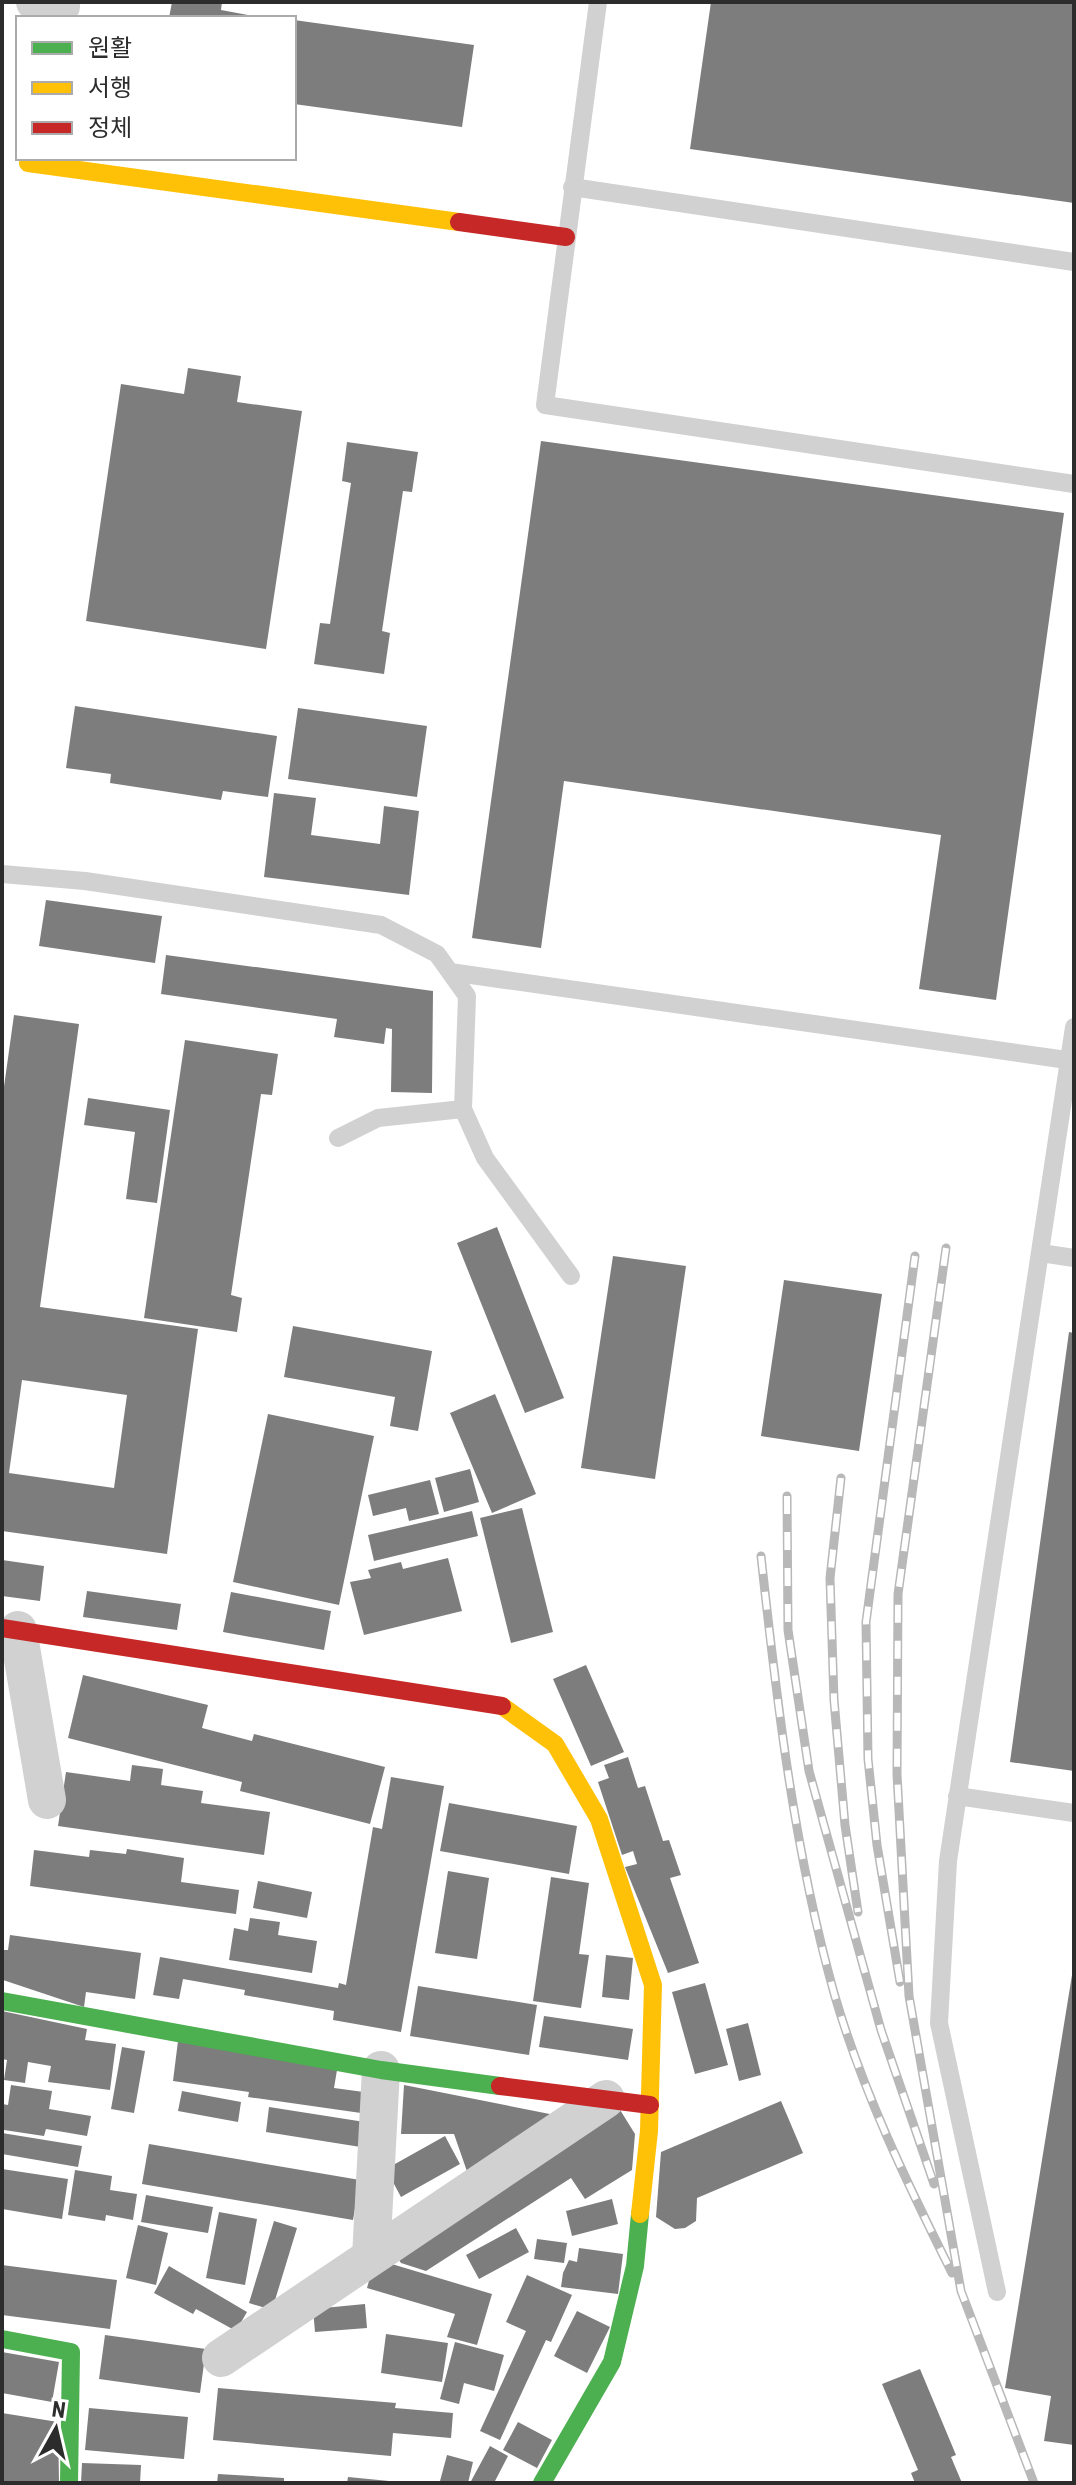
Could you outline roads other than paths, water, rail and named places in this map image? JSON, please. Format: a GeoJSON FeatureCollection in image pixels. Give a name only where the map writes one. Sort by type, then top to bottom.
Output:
{"type":"FeatureCollection","features":[{"type":"Feature","properties":{"kind":"street"},"geometry":{"type":"LineString","coordinates":[[29,160],[28,163],[566,237]]}},
{"type":"Feature","properties":{"kind":"street"},"geometry":{"type":"LineString","coordinates":[[47,1800],[10,1629],[501,1705],[555,1744],[599,1819],[653,1985],[650,2105],[635,2266],[612,2362],[542,2483]]}},
{"type":"Feature","properties":{"kind":"street"},"geometry":{"type":"LineString","coordinates":[[2,2001],[381,2070],[650,2105]]}},
{"type":"Feature","properties":{"kind":"street"},"geometry":{"type":"LineString","coordinates":[[371,2257],[381,2070]]}},
{"type":"Feature","properties":{"kind":"street"},"geometry":{"type":"LineString","coordinates":[[221,2358],[606,2099]]}},
{"type":"Feature","properties":{"kind":"street"},"geometry":{"type":"LineString","coordinates":[[2,2339],[71,2352],[69,2483]]}},
{"type":"Feature","properties":{"kind":"lane"},"geometry":{"type":"LineString","coordinates":[[598,2],[545,405],[1074,484]]}},
{"type":"Feature","properties":{"kind":"lane"},"geometry":{"type":"LineString","coordinates":[[572,187],[1074,262]]}},
{"type":"Feature","properties":{"kind":"lane"},"geometry":{"type":"LineString","coordinates":[[2,874],[85,881],[381,925],[437,954],[467,996],[463,1109],[485,1158],[571,1276]]}},
{"type":"Feature","properties":{"kind":"lane"},"geometry":{"type":"LineString","coordinates":[[450,972],[1072,1061]]}},
{"type":"Feature","properties":{"kind":"lane"},"geometry":{"type":"LineString","coordinates":[[997,2292],[939,2023],[948,1861],[1072,1061],[1074,1027]]}},
{"type":"Feature","properties":{"kind":"lane"},"geometry":{"type":"LineString","coordinates":[[338,1138],[378,1118],[463,1109]]}},
{"type":"Feature","properties":{"kind":"lane"},"geometry":{"type":"LineString","coordinates":[[1041,1253],[1074,1258]]}},
{"type":"Feature","properties":{"kind":"lane"},"geometry":{"type":"LineString","coordinates":[[957,1796],[1074,1813]]}},
{"type":"Feature","properties":{"kind":"railway"},"geometry":{"type":"LineString","coordinates":[[946,1248],[898,1594],[897,1774],[909,1996],[961,2291],[1034,2483]]}},
{"type":"Feature","properties":{"kind":"railway"},"geometry":{"type":"LineString","coordinates":[[900,1982],[877,1845],[868,1759],[866,1622],[915,1256]]}},
{"type":"Feature","properties":{"kind":"railway"},"geometry":{"type":"LineString","coordinates":[[841,1478],[830,1578],[834,1700],[845,1825],[858,1912]]}},
{"type":"Feature","properties":{"kind":"railway"},"geometry":{"type":"LineString","coordinates":[[787,1496],[788,1630],[809,1771],[881,2030],[934,2184]]}},
{"type":"Feature","properties":{"kind":"railway"},"geometry":{"type":"LineString","coordinates":[[761,1556],[798,1831],[834,1993],[872,2100],[952,2273]]}}]}
